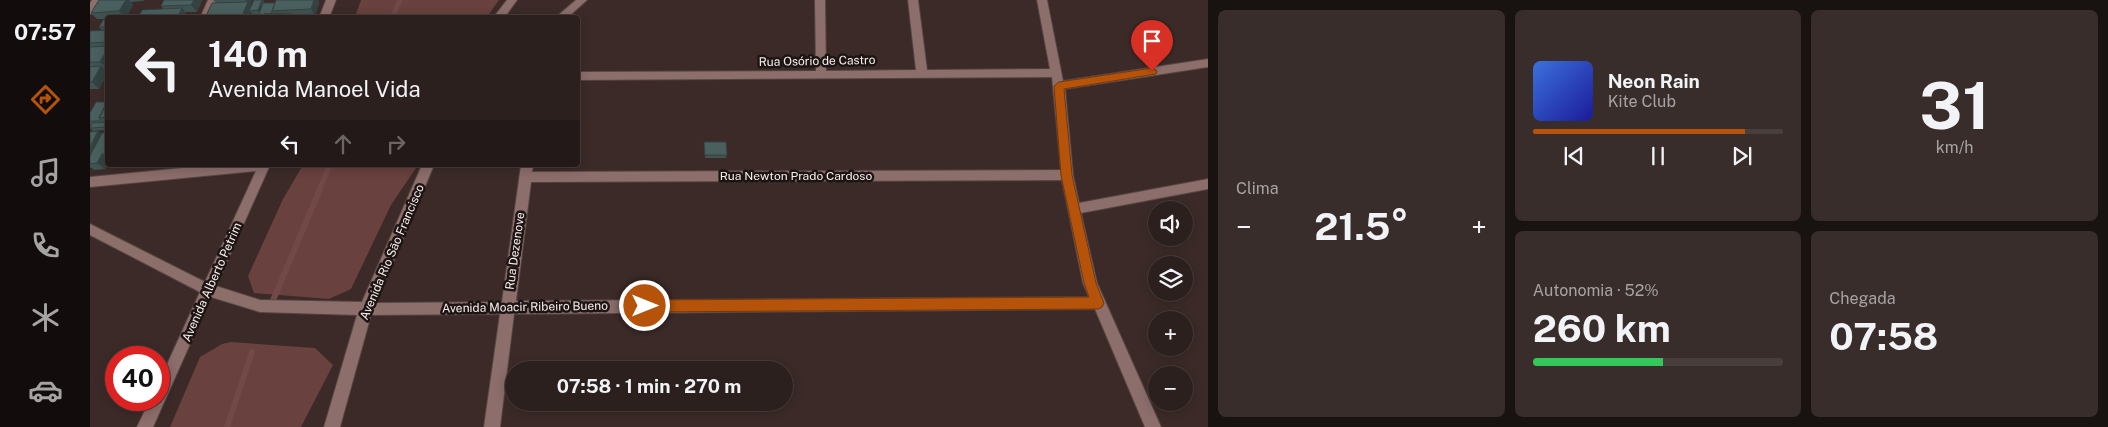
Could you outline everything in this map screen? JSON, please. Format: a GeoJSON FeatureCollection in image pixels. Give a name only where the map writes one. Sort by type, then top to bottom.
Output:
{"type":"FeatureCollection","features":[{"type":"Feature","properties":{"kind":"street"},"geometry":{"type":"LineString","coordinates":[[90,11],[97,0]]}},
{"type":"Feature","properties":{"kind":"street"},"geometry":{"type":"LineString","coordinates":[[206,15],[212,0]]}},
{"type":"Feature","properties":{"kind":"street"},"geometry":{"type":"LineString","coordinates":[[325,15],[331,0]]}},
{"type":"Feature","properties":{"kind":"street"},"geometry":{"type":"LineString","coordinates":[[500,15],[512,0]]}},
{"type":"Feature","properties":{"kind":"street"},"geometry":{"type":"LineString","coordinates":[[564,15],[582,0]]}},
{"type":"Feature","properties":{"kind":"street"},"geometry":{"type":"LineString","coordinates":[[820,0],[821,75]]}},
{"type":"Feature","properties":{"kind":"street"},"geometry":{"type":"LineString","coordinates":[[913,0],[922,73]]}},
{"type":"Feature","properties":{"kind":"street"},"geometry":{"type":"LineString","coordinates":[[1042,0],[1059,86],[1067,175],[1090,283],[1153,427]]}},
{"type":"Feature","properties":{"kind":"street"},"geometry":{"type":"LineString","coordinates":[[1059,86],[1208,63]]}},
{"type":"Feature","properties":{"kind":"street","name":"Rua Osório de Castro"},"geometry":{"type":"LineString","coordinates":[[580,76],[1056,73]]}},
{"type":"Feature","properties":{"kind":"street"},"geometry":{"type":"LineString","coordinates":[[132,178],[137,167]]}},
{"type":"Feature","properties":{"kind":"street"},"geometry":{"type":"LineString","coordinates":[[90,182],[243,167]]}},
{"type":"Feature","properties":{"kind":"street","name":"Avenida Alberto Petrim"},"geometry":{"type":"LineString","coordinates":[[170,373],[262,167]]}},
{"type":"Feature","properties":{"kind":"street","name":"Avenida Rio São Francisco"},"geometry":{"type":"LineString","coordinates":[[332,427],[366,309],[427,167]]}},
{"type":"Feature","properties":{"kind":"street","name":"Rua Newton Prado Cardoso"},"geometry":{"type":"LineString","coordinates":[[526,171],[1067,175]]}},
{"type":"Feature","properties":{"kind":"street","name":"Rua Dezenove"},"geometry":{"type":"LineString","coordinates":[[492,427],[526,171]]}},
{"type":"Feature","properties":{"kind":"street"},"geometry":{"type":"LineString","coordinates":[[1074,209],[1208,184]]}},
{"type":"Feature","properties":{"kind":"street","name":"Avenida Moacir Ribeiro Bueno"},"geometry":{"type":"LineString","coordinates":[[90,229],[208,290],[260,306],[366,309],[1098,303]]}},
{"type":"Feature","properties":{"kind":"street","name":"Avenida Alberto Petrim"},"geometry":{"type":"LineString","coordinates":[[145,427],[152,411]]}},
{"type":"Feature","properties":{"kind":"shaded area"},"geometry":{"type":"Polygon","coordinates":[[[361,0],[499,0],[488,15],[356,15],[361,0]]]}},
{"type":"Feature","properties":{"kind":"shaded area"},"geometry":{"type":"Polygon","coordinates":[[[302,167],[417,167],[391,205],[351,289],[329,299],[254,293],[248,276],[283,199],[302,167]]]}},
{"type":"Feature","properties":{"kind":"shaded area"},"geometry":{"type":"Polygon","coordinates":[[[231,342],[315,348],[333,365],[301,427],[170,427],[200,357],[222,344],[231,342]]]}},
{"type":"Feature","properties":{"kind":"building"},"geometry":{"type":"Polygon","coordinates":[[[99,0],[126,0],[119,11],[91,13],[99,0]]]}},
{"type":"Feature","properties":{"kind":"building"},"geometry":{"type":"Polygon","coordinates":[[[164,0],[194,0],[191,5],[161,6],[164,0]]]}},
{"type":"Feature","properties":{"kind":"building"},"geometry":{"type":"Polygon","coordinates":[[[254,0],[262,0],[258,10],[249,11],[254,0]]]}},
{"type":"Feature","properties":{"kind":"building"},"geometry":{"type":"Polygon","coordinates":[[[276,0],[314,0],[311,9],[272,11],[276,0]]]}},
{"type":"Feature","properties":{"kind":"building"},"geometry":{"type":"Polygon","coordinates":[[[248,2],[242,15],[206,15],[212,3],[248,2]]]}},
{"type":"Feature","properties":{"kind":"building"},"geometry":{"type":"Polygon","coordinates":[[[263,3],[275,3],[271,14],[259,15],[263,3]]]}},
{"type":"Feature","properties":{"kind":"building"},"geometry":{"type":"Polygon","coordinates":[[[182,8],[178,15],[140,15],[142,10],[182,8]]]}},
{"type":"Feature","properties":{"kind":"building"},"geometry":{"type":"Polygon","coordinates":[[[291,13],[291,15],[264,14],[291,13]]]}},
{"type":"Feature","properties":{"kind":"building"},"geometry":{"type":"Polygon","coordinates":[[[105,17],[105,27],[99,27],[105,17]]]}},
{"type":"Feature","properties":{"kind":"building"},"geometry":{"type":"Polygon","coordinates":[[[105,30],[105,42],[90,43],[90,31],[105,30]]]}},
{"type":"Feature","properties":{"kind":"building"},"geometry":{"type":"Polygon","coordinates":[[[105,46],[105,53],[100,62],[90,62],[90,47],[105,46]]]}},
{"type":"Feature","properties":{"kind":"building"},"geometry":{"type":"Polygon","coordinates":[[[101,66],[92,82],[90,82],[90,67],[101,66]]]}},
{"type":"Feature","properties":{"kind":"building"},"geometry":{"type":"Polygon","coordinates":[[[96,102],[105,102],[99,121],[90,121],[90,113],[96,102]]]}},
{"type":"Feature","properties":{"kind":"building"},"geometry":{"type":"Polygon","coordinates":[[[105,107],[105,117],[99,118],[105,107]]]}},
{"type":"Feature","properties":{"kind":"building"},"geometry":{"type":"Polygon","coordinates":[[[105,122],[105,127],[90,128],[92,123],[105,122]]]}},
{"type":"Feature","properties":{"kind":"building"},"geometry":{"type":"Polygon","coordinates":[[[98,131],[90,147],[90,132],[98,131]]]}},
{"type":"Feature","properties":{"kind":"building"},"geometry":{"type":"Polygon","coordinates":[[[105,132],[105,154],[102,154],[97,163],[90,164],[90,156],[102,133],[105,132]]]}},
{"type":"Feature","properties":{"kind":"building"},"geometry":{"type":"Polygon","coordinates":[[[704,142],[726,142],[727,155],[705,155],[704,142]]]}},
{"type":"Feature","properties":{"kind":"waterway"},"geometry":{"type":"LineString","coordinates":[[393,15],[400,0]]}},
{"type":"Feature","properties":{"kind":"waterway"},"geometry":{"type":"LineString","coordinates":[[319,190],[329,167]]}},
{"type":"Feature","properties":{"kind":"waterway"},"geometry":{"type":"LineString","coordinates":[[271,305],[320,189]]}},
{"type":"Feature","properties":{"kind":"waterway"},"geometry":{"type":"LineString","coordinates":[[227,427],[252,352]]}},
{"type":"Feature","properties":{"kind":"route"},"geometry":{"type":"LineString","coordinates":[[645,306],[1098,303],[1090,283],[1067,175],[1059,86],[1152,71]]}}]}
